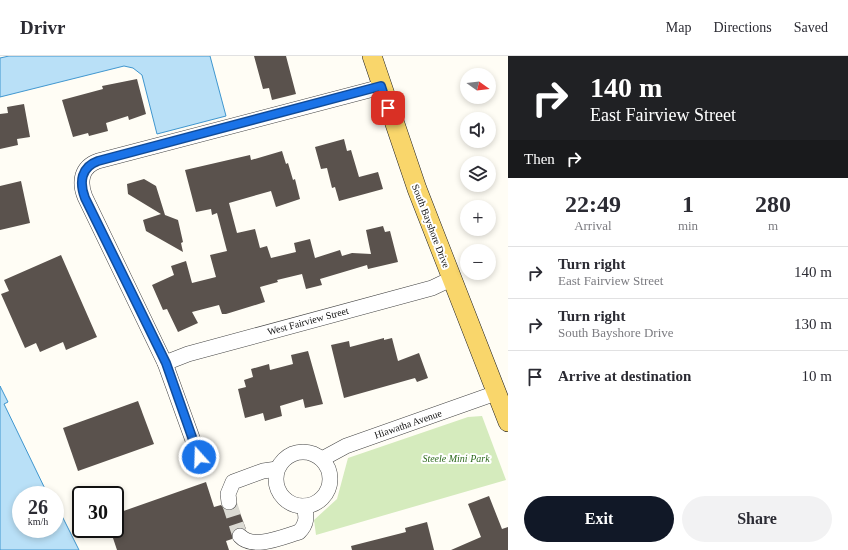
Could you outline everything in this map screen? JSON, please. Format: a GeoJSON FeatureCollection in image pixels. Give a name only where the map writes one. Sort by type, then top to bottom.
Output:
{"type":"FeatureCollection","features":[{"type":"Feature","properties":{"kind":"main road","name":"South Bayshore Drive"},"geometry":{"type":"LineString","coordinates":[[372,56],[416,189],[508,422]]}},
{"type":"Feature","properties":{"kind":"street"},"geometry":{"type":"LineString","coordinates":[[199,457],[166,363],[85,198],[81,182],[83,174],[89,165],[98,161],[381,86]]}},
{"type":"Feature","properties":{"kind":"street","name":"West Fairview Street"},"geometry":{"type":"LineString","coordinates":[[166,363],[188,354],[432,288],[451,279]]}},
{"type":"Feature","properties":{"kind":"street","name":"Hiawatha Avenue"},"geometry":{"type":"LineString","coordinates":[[322,459],[346,446],[496,393]]}},
{"type":"Feature","properties":{"kind":"street"},"geometry":{"type":"LineString","coordinates":[[300,451],[308,452],[322,459],[329,471],[330,485],[323,497],[311,505],[304,506],[291,504],[281,495],[276,483],[277,469],[286,457],[300,451]]}},
{"type":"Feature","properties":{"kind":"street"},"geometry":{"type":"LineString","coordinates":[[229,502],[228,494],[233,482],[263,471],[277,469]]}},
{"type":"Feature","properties":{"kind":"street"},"geometry":{"type":"LineString","coordinates":[[240,536],[247,542],[259,544],[299,532],[304,527],[307,516],[304,506]]}},
{"type":"Feature","properties":{"kind":"green space","name":"Steele Mini Park"},"geometry":{"type":"Polygon","coordinates":[[[482,416],[506,480],[316,535],[314,520],[337,499],[348,458],[468,417],[482,416]]]}},
{"type":"Feature","properties":{"kind":"water"},"geometry":{"type":"Polygon","coordinates":[[[9,56],[210,56],[226,116],[157,134],[142,75],[133,68],[124,66],[0,97],[0,58],[9,56]]]}},
{"type":"Feature","properties":{"kind":"water"},"geometry":{"type":"Polygon","coordinates":[[[0,386],[8,402],[4,404],[44,486],[12,486],[12,538],[64,538],[64,520],[79,550],[0,550],[0,386]]]}},
{"type":"Feature","properties":{"kind":"building"},"geometry":{"type":"Polygon","coordinates":[[[254,56],[286,56],[296,94],[272,100],[269,88],[263,89],[254,56]]]}},
{"type":"Feature","properties":{"kind":"building"},"geometry":{"type":"Polygon","coordinates":[[[137,79],[146,114],[129,120],[128,116],[106,123],[108,131],[89,136],[88,133],[73,137],[62,100],[103,89],[102,86],[137,79]]]}},
{"type":"Feature","properties":{"kind":"building"},"geometry":{"type":"Polygon","coordinates":[[[24,104],[30,137],[17,139],[18,145],[0,149],[0,114],[8,113],[7,107],[24,104]]]}},
{"type":"Feature","properties":{"kind":"building"},"geometry":{"type":"Polygon","coordinates":[[[344,139],[347,151],[351,150],[359,177],[378,172],[383,189],[339,201],[335,187],[332,188],[327,168],[321,169],[315,147],[344,139]]]}},
{"type":"Feature","properties":{"kind":"building"},"geometry":{"type":"Polygon","coordinates":[[[282,151],[286,164],[288,163],[293,180],[295,179],[300,199],[276,207],[271,191],[229,203],[237,233],[255,229],[260,248],[267,246],[271,258],[296,252],[294,243],[310,239],[315,258],[340,250],[342,256],[352,253],[371,254],[366,230],[383,226],[385,232],[390,231],[398,262],[368,269],[367,265],[320,279],[322,285],[306,289],[302,274],[277,280],[278,282],[260,287],[265,302],[226,314],[222,314],[219,305],[192,312],[198,323],[178,332],[167,309],[163,310],[152,285],[174,275],[171,266],[186,261],[192,283],[216,277],[210,255],[227,251],[217,213],[212,215],[211,209],[196,212],[185,170],[250,155],[251,160],[282,151]]]}},
{"type":"Feature","properties":{"kind":"building"},"geometry":{"type":"Polygon","coordinates":[[[144,179],[156,186],[165,215],[178,220],[183,242],[181,243],[183,252],[146,231],[143,220],[161,214],[128,194],[127,184],[144,179]]]}},
{"type":"Feature","properties":{"kind":"building"},"geometry":{"type":"Polygon","coordinates":[[[21,181],[30,223],[0,230],[0,186],[21,181]]]}},
{"type":"Feature","properties":{"kind":"building"},"geometry":{"type":"Polygon","coordinates":[[[61,255],[97,337],[66,350],[63,342],[40,352],[36,343],[25,348],[1,294],[9,291],[4,280],[61,255]]]}},
{"type":"Feature","properties":{"kind":"building"},"geometry":{"type":"Polygon","coordinates":[[[384,338],[384,340],[392,338],[398,361],[419,353],[428,378],[417,382],[415,378],[344,398],[331,345],[349,341],[350,347],[384,338]]]}},
{"type":"Feature","properties":{"kind":"building"},"geometry":{"type":"Polygon","coordinates":[[[308,351],[323,404],[305,408],[303,399],[280,406],[282,416],[265,421],[263,413],[245,418],[238,389],[246,387],[244,380],[253,377],[251,369],[269,364],[270,370],[293,364],[291,355],[308,351]]]}},
{"type":"Feature","properties":{"kind":"building"},"geometry":{"type":"Polygon","coordinates":[[[138,401],[154,444],[78,471],[63,428],[138,401]]]}},
{"type":"Feature","properties":{"kind":"building"},"geometry":{"type":"Polygon","coordinates":[[[206,482],[214,507],[221,505],[225,510],[230,511],[237,505],[246,529],[241,527],[233,530],[232,539],[226,541],[229,550],[117,550],[113,538],[124,538],[124,511],[206,482]]]}},
{"type":"Feature","properties":{"kind":"building"},"geometry":{"type":"Polygon","coordinates":[[[489,496],[502,529],[508,527],[508,550],[451,550],[481,537],[468,504],[489,496]]]}},
{"type":"Feature","properties":{"kind":"building"},"geometry":{"type":"Polygon","coordinates":[[[427,522],[434,550],[352,550],[351,546],[406,532],[405,528],[427,522]]]}},
{"type":"Feature","properties":{"kind":"tunnel"},"geometry":{"type":"LineString","coordinates":[[229,502],[240,536]]}},
{"type":"Feature","properties":{"kind":"route"},"geometry":{"type":"LineString","coordinates":[[199,457],[166,363],[85,198],[81,182],[84,171],[89,165],[98,161],[381,86],[388,108]]}}]}
